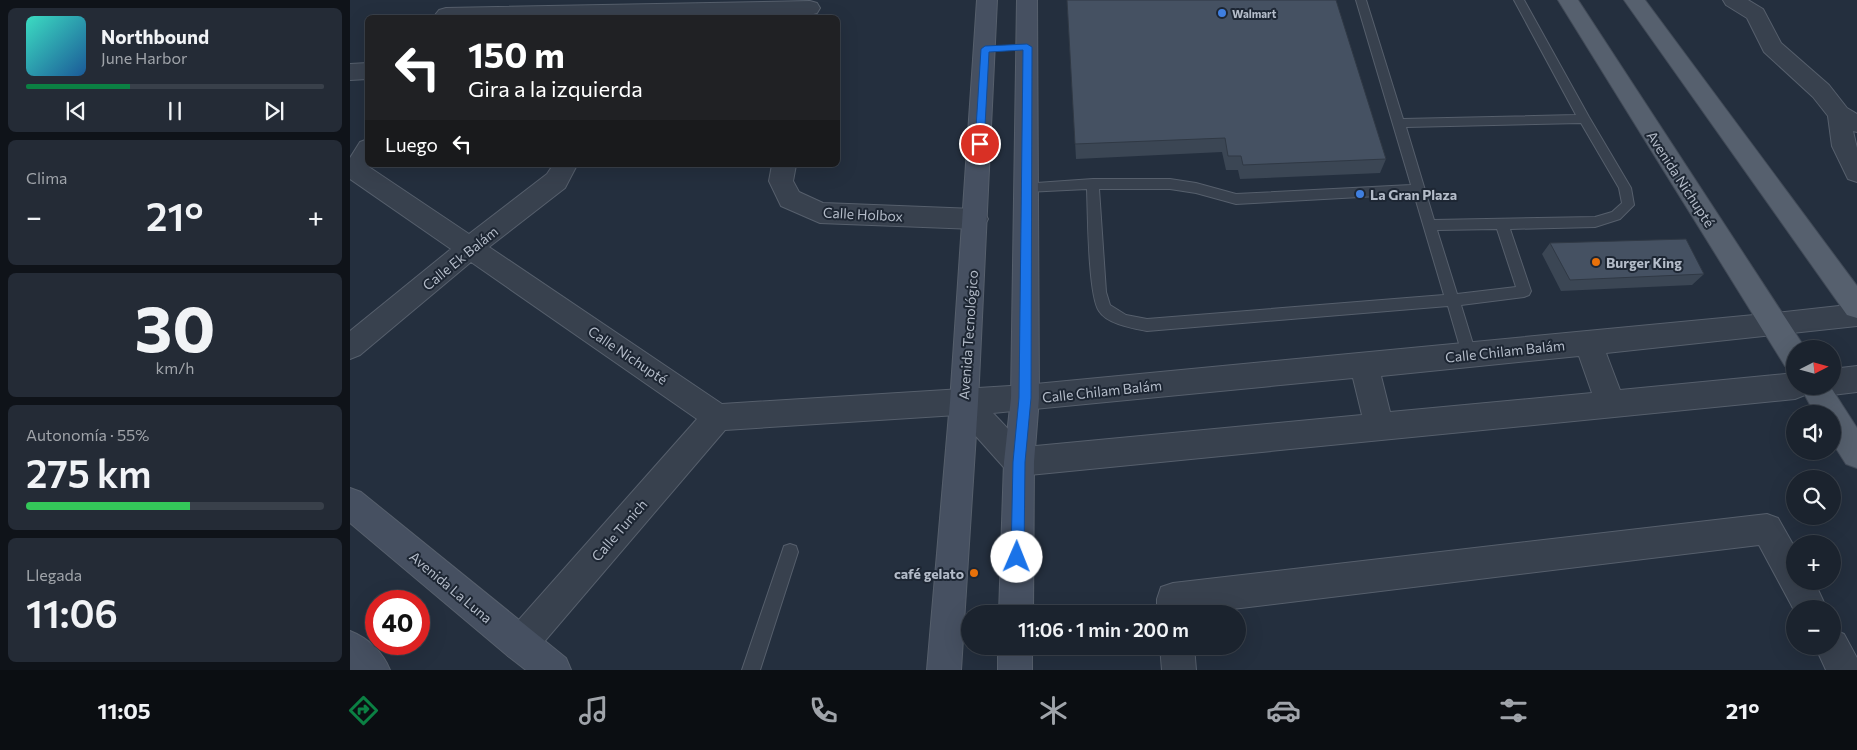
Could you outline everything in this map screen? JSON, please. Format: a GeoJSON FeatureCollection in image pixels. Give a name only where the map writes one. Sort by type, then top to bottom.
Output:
{"type":"FeatureCollection","features":[{"type":"Feature","properties":{"kind":"main road","name":"Avenida Nichupté"},"geometry":{"type":"LineString","coordinates":[[1568,0],[1786,343]]}},
{"type":"Feature","properties":{"kind":"main road"},"geometry":{"type":"LineString","coordinates":[[1634,0],[1857,307]]}},
{"type":"Feature","properties":{"kind":"main road"},"geometry":{"type":"LineString","coordinates":[[1841,429],[1857,454]]}},
{"type":"Feature","properties":{"kind":"street","name":"Avenida Tecnológico"},"geometry":{"type":"LineString","coordinates":[[987,0],[1006,48],[1026,187],[1025,398],[1019,462],[1016,605]]}},
{"type":"Feature","properties":{"kind":"street","name":"Avenida Tecnológico"},"geometry":{"type":"LineString","coordinates":[[944,670],[964,402],[975,219],[1006,48],[1027,0]]}},
{"type":"Feature","properties":{"kind":"street"},"geometry":{"type":"LineString","coordinates":[[1733,0],[1757,7],[1772,47],[1821,91],[1848,119],[1844,146],[1857,173]]}},
{"type":"Feature","properties":{"kind":"street"},"geometry":{"type":"LineString","coordinates":[[448,11],[810,9]]}},
{"type":"Feature","properties":{"kind":"street"},"geometry":{"type":"LineString","coordinates":[[350,72],[365,71]]}},
{"type":"Feature","properties":{"kind":"street","name":"Calle Nichupté"},"geometry":{"type":"LineString","coordinates":[[365,153],[354,170],[718,417]]}},
{"type":"Feature","properties":{"kind":"street","name":"Calle Ek Balám"},"geometry":{"type":"LineString","coordinates":[[350,347],[470,248],[556,181],[564,167]]}},
{"type":"Feature","properties":{"kind":"street","name":"Calle Holbox"},"geometry":{"type":"LineString","coordinates":[[784,167],[781,180],[790,199],[820,213],[975,219]]}},
{"type":"Feature","properties":{"kind":"street","name":"Calle Chilam Balám"},"geometry":{"type":"LineString","coordinates":[[964,402],[1025,398],[1364,365],[1774,325],[1857,315]]}},
{"type":"Feature","properties":{"kind":"street"},"geometry":{"type":"LineString","coordinates":[[1588,343],[1612,404]]}},
{"type":"Feature","properties":{"kind":"street"},"geometry":{"type":"LineString","coordinates":[[1364,365],[1379,426]]}},
{"type":"Feature","properties":{"kind":"street"},"geometry":{"type":"LineString","coordinates":[[1841,381],[1857,379]]}},
{"type":"Feature","properties":{"kind":"street"},"geometry":{"type":"LineString","coordinates":[[718,417],[964,402],[1019,462],[1786,387]]}},
{"type":"Feature","properties":{"kind":"street","name":"Calle Tunich"},"geometry":{"type":"LineString","coordinates":[[520,644],[718,417]]}},
{"type":"Feature","properties":{"kind":"street","name":"Avenida La Luna"},"geometry":{"type":"LineString","coordinates":[[350,502],[520,644],[554,670]]}},
{"type":"Feature","properties":{"kind":"street"},"geometry":{"type":"LineString","coordinates":[[1182,605],[1767,529],[1786,562]]}},
{"type":"Feature","properties":{"kind":"street"},"geometry":{"type":"LineString","coordinates":[[350,648],[373,670]]}},
{"type":"Feature","properties":{"kind":"street"},"geometry":{"type":"LineString","coordinates":[[1015,655],[1015,670]]}},
{"type":"Feature","properties":{"kind":"street"},"geometry":{"type":"LineString","coordinates":[[1178,655],[1179,670]]}},
{"type":"Feature","properties":{"kind":"street"},"geometry":{"type":"LineString","coordinates":[[1837,655],[1845,670]]}},
{"type":"Feature","properties":{"kind":"lane"},"geometry":{"type":"LineString","coordinates":[[1361,0],[1469,354]]}},
{"type":"Feature","properties":{"kind":"lane"},"geometry":{"type":"LineString","coordinates":[[1430,225],[1595,222],[1616,216],[1628,205],[1626,188],[1584,119],[1519,0]]}},
{"type":"Feature","properties":{"kind":"lane"},"geometry":{"type":"LineString","coordinates":[[1399,123],[1584,119]]}},
{"type":"Feature","properties":{"kind":"lane"},"geometry":{"type":"LineString","coordinates":[[1026,187],[1093,184],[1170,184],[1196,188],[1236,199],[1420,189]]}},
{"type":"Feature","properties":{"kind":"lane"},"geometry":{"type":"LineString","coordinates":[[1093,184],[1099,292],[1104,308],[1122,320],[1147,325],[1452,300],[1524,291],[1502,225]]}},
{"type":"Feature","properties":{"kind":"lane"},"geometry":{"type":"LineString","coordinates":[[751,670],[790,552]]}},
{"type":"Feature","properties":{"kind":"building"},"geometry":{"type":"Polygon","coordinates":[[[1067,0],[1336,0],[1386,159],[1243,165],[1241,156],[1228,156],[1225,138],[1075,144],[1067,0]]]}},
{"type":"Feature","properties":{"kind":"building"},"geometry":{"type":"Polygon","coordinates":[[[1686,239],[1704,274],[1570,280],[1550,243],[1686,239]]]}},
{"type":"Feature","properties":{"kind":"place","name":"Walmart"},"geometry":{"type":"Point","coordinates":[1222,13]}},
{"type":"Feature","properties":{"kind":"place","name":"La Gran Plaza"},"geometry":{"type":"Point","coordinates":[1360,194]}},
{"type":"Feature","properties":{"kind":"place","name":"Burger King"},"geometry":{"type":"Point","coordinates":[1596,262]}},
{"type":"Feature","properties":{"kind":"place","name":"café gelato"},"geometry":{"type":"Point","coordinates":[974,573]}},
{"type":"Feature","properties":{"kind":"route"},"geometry":{"type":"LineString","coordinates":[[980,144],[985,49],[1027,47],[1025,398],[1019,462],[1017,557]]}}]}
